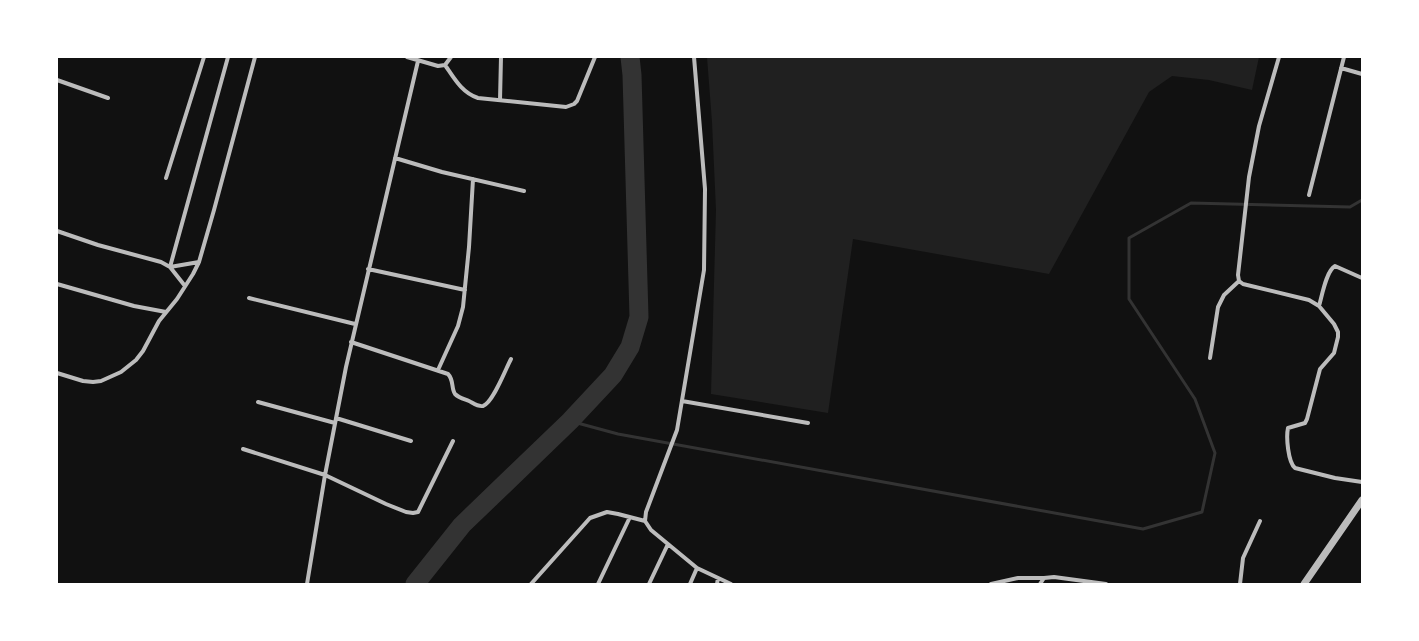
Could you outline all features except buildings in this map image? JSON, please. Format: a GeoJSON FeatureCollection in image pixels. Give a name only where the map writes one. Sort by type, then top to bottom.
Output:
{"type":"FeatureCollection","features":[{"type":"Feature","properties":{"kind":"street"},"geometry":{"type":"LineString","coordinates":[[166,178],[204,57]]}},
{"type":"Feature","properties":{"kind":"street"},"geometry":{"type":"LineString","coordinates":[[170,267],[228,57]]}},
{"type":"Feature","properties":{"kind":"street"},"geometry":{"type":"LineString","coordinates":[[57,373],[83,381],[93,382],[101,381],[121,372],[136,360],[143,351],[159,321],[193,274],[199,262],[214,210],[255,57]]}},
{"type":"Feature","properties":{"kind":"street"},"geometry":{"type":"LineString","coordinates":[[407,57],[438,66],[445,65],[451,57]]}},
{"type":"Feature","properties":{"kind":"street"},"geometry":{"type":"LineString","coordinates":[[500,100],[501,57]]}},
{"type":"Feature","properties":{"kind":"street"},"geometry":{"type":"LineString","coordinates":[[445,65],[462,89],[470,95],[478,98],[566,107],[574,104],[581,93],[595,57]]}},
{"type":"Feature","properties":{"kind":"street"},"geometry":{"type":"LineString","coordinates":[[694,57],[705,189],[704,270],[677,430],[646,512],[645,521],[650,530],[697,568],[731,584]]}},
{"type":"Feature","properties":{"kind":"street"},"geometry":{"type":"LineString","coordinates":[[1280,57],[1258,126],[1249,177],[1238,270],[1240,281],[1243,284],[1309,300],[1319,306],[1334,324],[1338,337],[1334,353],[1320,369],[1308,419],[1305,423],[1288,428],[1287,433],[1290,459],[1295,468],[1335,478],[1362,482]]}},
{"type":"Feature","properties":{"kind":"street"},"geometry":{"type":"LineString","coordinates":[[1309,195],[1344,57]]}},
{"type":"Feature","properties":{"kind":"street"},"geometry":{"type":"LineString","coordinates":[[307,584],[325,475],[351,342],[418,61]]}},
{"type":"Feature","properties":{"kind":"street"},"geometry":{"type":"LineString","coordinates":[[1341,68],[1362,74]]}},
{"type":"Feature","properties":{"kind":"street"},"geometry":{"type":"LineString","coordinates":[[57,80],[108,98]]}},
{"type":"Feature","properties":{"kind":"street"},"geometry":{"type":"LineString","coordinates":[[395,158],[442,172],[524,191]]}},
{"type":"Feature","properties":{"kind":"street"},"geometry":{"type":"LineString","coordinates":[[438,370],[461,319],[469,246],[472,179]]}},
{"type":"Feature","properties":{"kind":"street"},"geometry":{"type":"LineString","coordinates":[[57,232],[161,262],[170,267],[185,286]]}},
{"type":"Feature","properties":{"kind":"street"},"geometry":{"type":"LineString","coordinates":[[170,267],[199,262]]}},
{"type":"Feature","properties":{"kind":"street"},"geometry":{"type":"LineString","coordinates":[[1319,306],[1327,279],[1332,268],[1335,266],[1362,278]]}},
{"type":"Feature","properties":{"kind":"street"},"geometry":{"type":"LineString","coordinates":[[368,269],[465,290]]}},
{"type":"Feature","properties":{"kind":"street"},"geometry":{"type":"LineString","coordinates":[[1210,358],[1218,307],[1224,295],[1240,281]]}},
{"type":"Feature","properties":{"kind":"street"},"geometry":{"type":"LineString","coordinates":[[57,284],[134,306],[166,312]]}},
{"type":"Feature","properties":{"kind":"street"},"geometry":{"type":"LineString","coordinates":[[249,298],[355,324]]}},
{"type":"Feature","properties":{"kind":"street"},"geometry":{"type":"LineString","coordinates":[[351,342],[448,374],[451,377],[454,392],[457,396],[477,405],[483,406],[488,403],[493,395],[511,359]]}},
{"type":"Feature","properties":{"kind":"street"},"geometry":{"type":"LineString","coordinates":[[682,401],[808,423]]}},
{"type":"Feature","properties":{"kind":"street"},"geometry":{"type":"LineString","coordinates":[[258,402],[335,423]]}},
{"type":"Feature","properties":{"kind":"street"},"geometry":{"type":"LineString","coordinates":[[336,418],[411,441]]}},
{"type":"Feature","properties":{"kind":"street"},"geometry":{"type":"LineString","coordinates":[[243,449],[325,475],[386,504],[406,512],[413,513],[418,512],[453,441]]}},
{"type":"Feature","properties":{"kind":"street"},"geometry":{"type":"LineString","coordinates":[[1304,584],[1362,500]]}},
{"type":"Feature","properties":{"kind":"street"},"geometry":{"type":"LineString","coordinates":[[531,584],[590,518],[607,512],[645,521]]}},
{"type":"Feature","properties":{"kind":"street"},"geometry":{"type":"LineString","coordinates":[[598,584],[630,517]]}},
{"type":"Feature","properties":{"kind":"street"},"geometry":{"type":"LineString","coordinates":[[1240,584],[1246,551],[1260,521]]}},
{"type":"Feature","properties":{"kind":"street"},"geometry":{"type":"LineString","coordinates":[[649,584],[668,544]]}},
{"type":"Feature","properties":{"kind":"street"},"geometry":{"type":"LineString","coordinates":[[690,584],[697,568]]}},
{"type":"Feature","properties":{"kind":"street"},"geometry":{"type":"LineString","coordinates":[[991,584],[1018,578],[1054,577],[1106,584]]}},
{"type":"Feature","properties":{"kind":"street"},"geometry":{"type":"LineString","coordinates":[[717,584],[718,578]]}},
{"type":"Feature","properties":{"kind":"street"},"geometry":{"type":"LineString","coordinates":[[1040,584],[1044,578]]}},
{"type":"Feature","properties":{"kind":"shaded area"},"geometry":{"type":"Polygon","coordinates":[[[707,57],[1259,57],[1252,90],[1209,80],[1172,76],[1149,92],[1049,274],[853,239],[828,413],[711,394],[716,210],[707,57]]]}},
{"type":"Feature","properties":{"kind":"waterway"},"geometry":{"type":"LineString","coordinates":[[415,584],[462,525],[570,421],[613,375],[630,347],[639,317],[632,75],[630,57]]}},
{"type":"Feature","properties":{"kind":"waterway"},"geometry":{"type":"LineString","coordinates":[[570,421],[618,434],[1143,529],[1202,512],[1215,453],[1195,399],[1129,299],[1129,238],[1191,203],[1350,207],[1362,200]]}}]}
